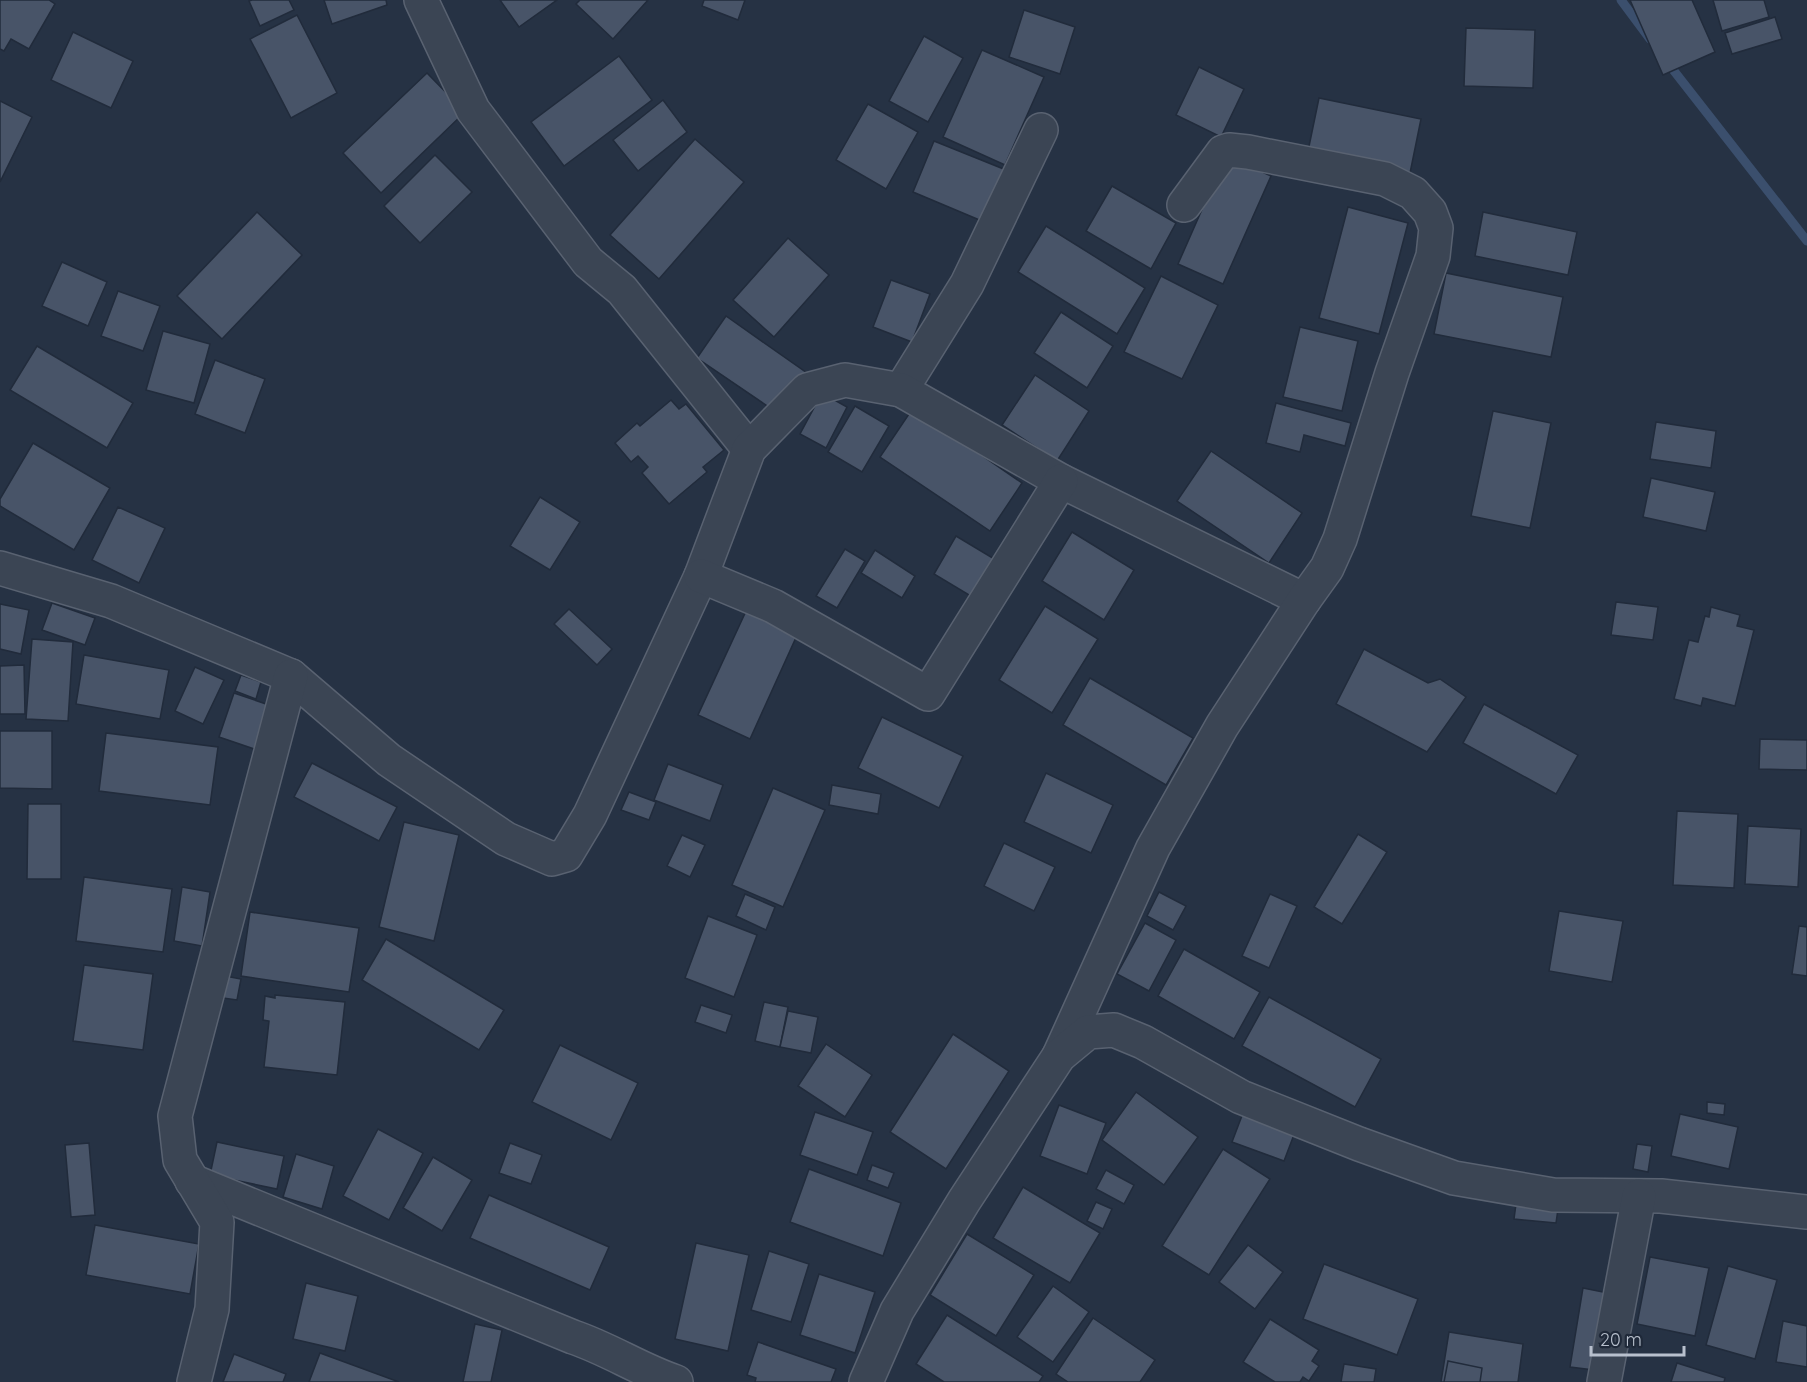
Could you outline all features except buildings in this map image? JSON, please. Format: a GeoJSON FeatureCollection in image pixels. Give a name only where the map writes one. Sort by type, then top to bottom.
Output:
{"type":"FeatureCollection","features":[{"type":"Feature","properties":{"kind":"street"},"geometry":{"type":"LineString","coordinates":[[421,0],[473,110],[588,262],[622,290],[749,449]]}},
{"type":"Feature","properties":{"kind":"street"},"geometry":{"type":"LineString","coordinates":[[901,390],[967,284],[1041,130]]}},
{"type":"Feature","properties":{"kind":"street"},"geometry":{"type":"LineString","coordinates":[[866,1382],[897,1311],[964,1201],[1059,1056],[1153,848],[1222,726],[1327,568],[1340,539],[1392,373],[1433,256],[1436,228],[1430,212],[1413,193],[1385,179],[1229,150],[1223,152],[1184,205]]}},
{"type":"Feature","properties":{"kind":"street"},"geometry":{"type":"LineString","coordinates":[[0,568],[111,601],[291,676],[389,760],[506,839],[552,859],[566,855],[590,815],[701,576],[749,449],[807,390],[845,380],[901,390],[1061,481],[1304,600]]}},
{"type":"Feature","properties":{"kind":"street"},"geometry":{"type":"LineString","coordinates":[[701,576],[773,606],[928,694],[1061,481]]}},
{"type":"Feature","properties":{"kind":"street"},"geometry":{"type":"LineString","coordinates":[[194,1382],[212,1309],[217,1222],[180,1160],[175,1116],[291,676]]}},
{"type":"Feature","properties":{"kind":"street"},"geometry":{"type":"LineString","coordinates":[[1059,1056],[1088,1032],[1114,1030],[1143,1042],[1241,1097],[1359,1144],[1454,1178],[1553,1195],[1661,1196],[1807,1212]]}},
{"type":"Feature","properties":{"kind":"street"},"geometry":{"type":"LineString","coordinates":[[192,1181],[597,1345],[661,1377],[676,1382]]}},
{"type":"Feature","properties":{"kind":"street"},"geometry":{"type":"LineString","coordinates":[[1604,1382],[1639,1196]]}},
{"type":"Feature","properties":{"kind":"waterway"},"geometry":{"type":"LineString","coordinates":[[1621,0],[1650,39]]}},
{"type":"Feature","properties":{"kind":"waterway"},"geometry":{"type":"LineString","coordinates":[[1667,62],[1807,241]]}}]}
